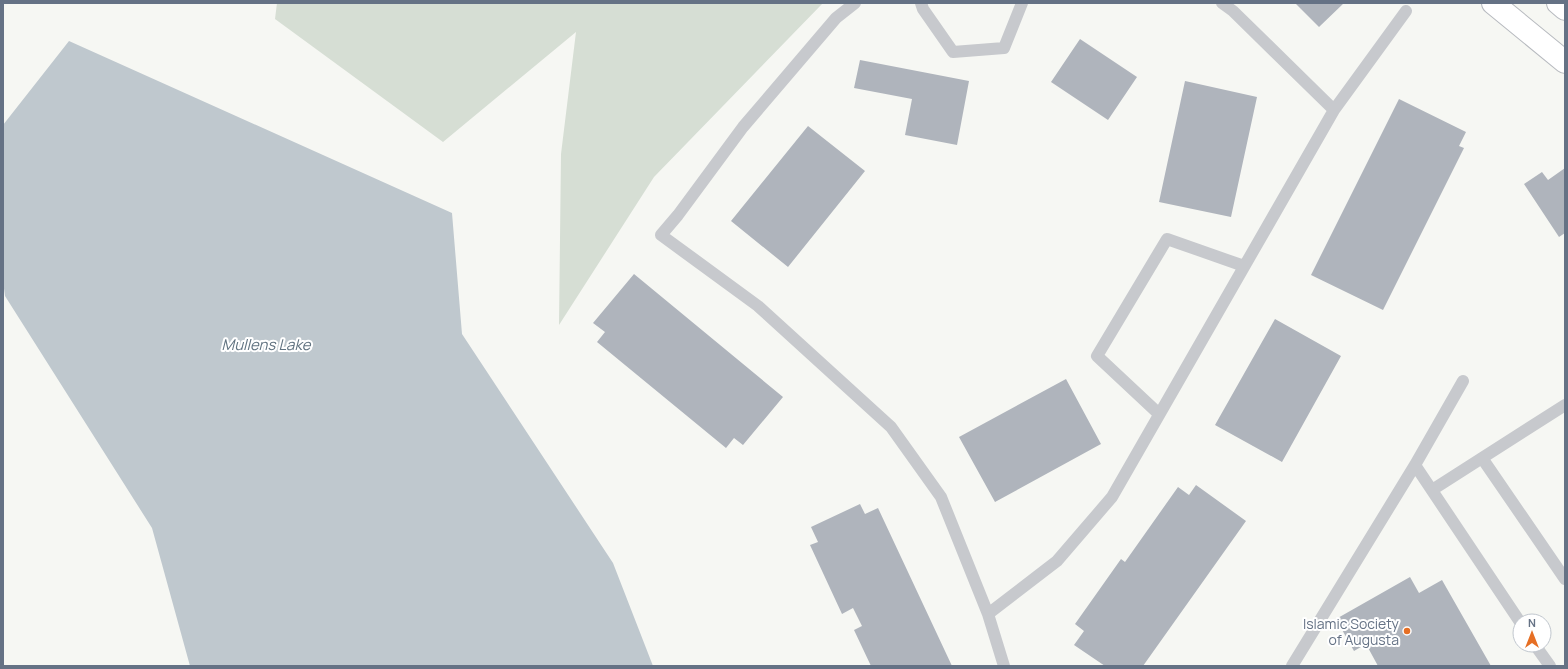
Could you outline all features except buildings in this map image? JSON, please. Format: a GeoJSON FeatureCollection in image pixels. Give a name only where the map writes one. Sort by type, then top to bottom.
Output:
{"type":"FeatureCollection","features":[{"type":"Feature","properties":{"kind":"main road"},"geometry":{"type":"LineString","coordinates":[[1493,3],[1565,62]]}},
{"type":"Feature","properties":{"kind":"main road"},"geometry":{"type":"LineString","coordinates":[[1558,3],[1565,9]]}},
{"type":"Feature","properties":{"kind":"lane"},"geometry":{"type":"LineString","coordinates":[[855,3],[836,18],[742,127],[678,215],[661,235],[758,306],[891,427],[941,497],[988,614],[1004,666]]}},
{"type":"Feature","properties":{"kind":"lane"},"geometry":{"type":"LineString","coordinates":[[921,3],[923,9],[953,52],[1004,48],[1022,3]]}},
{"type":"Feature","properties":{"kind":"lane"},"geometry":{"type":"LineString","coordinates":[[1222,3],[1233,11],[1334,110]]}},
{"type":"Feature","properties":{"kind":"lane"},"geometry":{"type":"LineString","coordinates":[[988,614],[1057,561],[1112,497],[1334,110],[1406,11]]}},
{"type":"Feature","properties":{"kind":"lane"},"geometry":{"type":"LineString","coordinates":[[1159,414],[1097,356],[1167,239],[1244,266]]}},
{"type":"Feature","properties":{"kind":"lane"},"geometry":{"type":"LineString","coordinates":[[1292,666],[1415,465],[1463,381]]}},
{"type":"Feature","properties":{"kind":"lane"},"geometry":{"type":"LineString","coordinates":[[1432,490],[1565,405]]}},
{"type":"Feature","properties":{"kind":"lane"},"geometry":{"type":"LineString","coordinates":[[1482,458],[1565,580]]}},
{"type":"Feature","properties":{"kind":"lane"},"geometry":{"type":"LineString","coordinates":[[1415,465],[1514,613]]}},
{"type":"Feature","properties":{"kind":"lane"},"geometry":{"type":"LineString","coordinates":[[1541,653],[1550,666]]}},
{"type":"Feature","properties":{"kind":"shaded area"},"geometry":{"type":"Polygon","coordinates":[[[277,3],[823,3],[654,177],[559,325],[561,154],[576,32],[443,142],[275,19],[277,3]]]}},
{"type":"Feature","properties":{"kind":"water","name":"Mullens Lake"},"geometry":{"type":"Polygon","coordinates":[[[69,41],[452,213],[462,334],[613,563],[653,666],[190,666],[152,528],[5,296],[3,281],[3,125],[69,41]]]}},
{"type":"Feature","properties":{"kind":"place","name":"Islamic Society of Augusta"},"geometry":{"type":"Point","coordinates":[1407,631]}}]}
